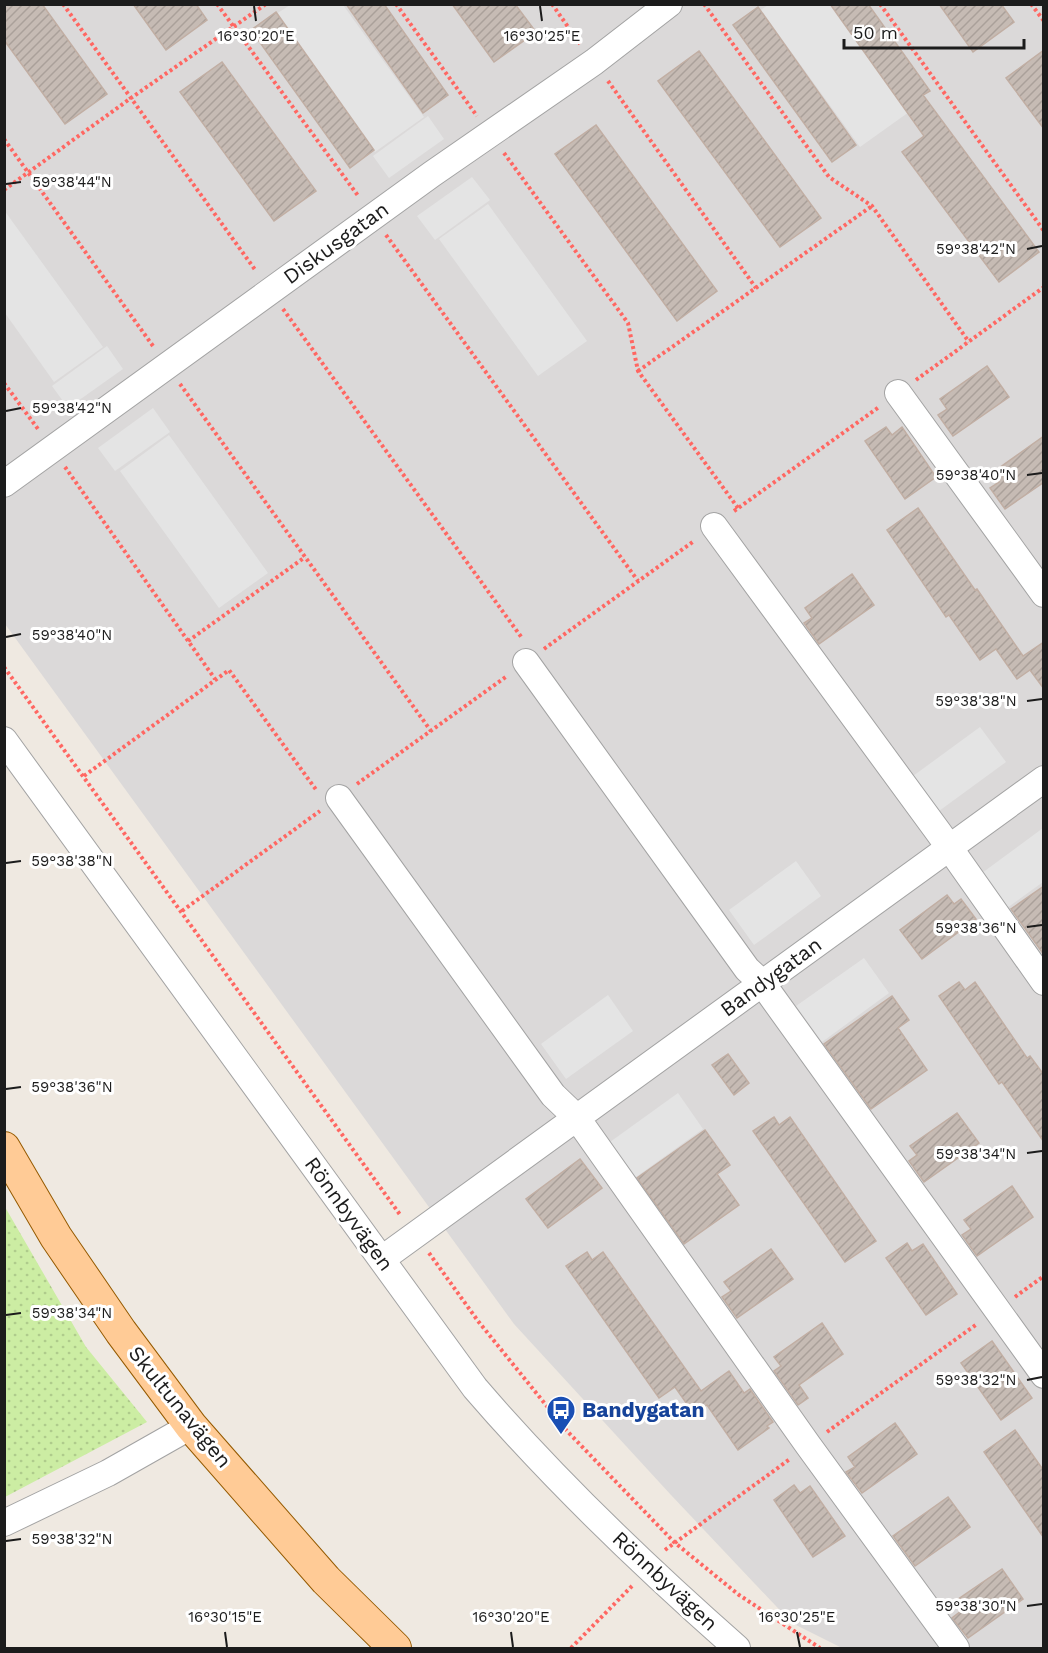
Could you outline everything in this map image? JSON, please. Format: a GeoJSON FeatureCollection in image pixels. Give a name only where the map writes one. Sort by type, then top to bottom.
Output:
{"type":"FeatureCollection","features":[{"type":"Feature","properties":{"kind":"main road","name":"Skultunavägen"},"geometry":{"type":"LineString","coordinates":[[4,1148],[62,1247],[121,1332],[191,1426],[326,1580],[393,1646]]}},
{"type":"Feature","properties":{"kind":"street","name":"Diskusgatan"},"geometry":{"type":"LineString","coordinates":[[4,483],[489,133],[594,62],[669,4]]}},
{"type":"Feature","properties":{"kind":"street"},"geometry":{"type":"LineString","coordinates":[[898,393],[1044,594]]}},
{"type":"Feature","properties":{"kind":"street"},"geometry":{"type":"LineString","coordinates":[[714,526],[1044,982]]}},
{"type":"Feature","properties":{"kind":"street"},"geometry":{"type":"LineString","coordinates":[[530,659],[747,969],[762,983],[1044,1375]]}},
{"type":"Feature","properties":{"kind":"street","name":"Rönnbyvägen"},"geometry":{"type":"LineString","coordinates":[[4,740],[475,1388],[507,1425],[648,1567],[737,1648]]}},
{"type":"Feature","properties":{"kind":"street","name":"Bandygatan"},"geometry":{"type":"LineString","coordinates":[[382,1259],[1044,779]]}},
{"type":"Feature","properties":{"kind":"street"},"geometry":{"type":"LineString","coordinates":[[333,801],[553,1095],[577,1118],[808,1445],[956,1648]]}},
{"type":"Feature","properties":{"kind":"street"},"geometry":{"type":"LineString","coordinates":[[4,1523],[108,1473],[191,1426]]}},
{"type":"Feature","properties":{"kind":"path"},"geometry":{"type":"LineString","coordinates":[[63,4],[270,291],[530,659]]}},
{"type":"Feature","properties":{"kind":"path"},"geometry":{"type":"LineString","coordinates":[[217,4],[638,581]]}},
{"type":"Feature","properties":{"kind":"path"},"geometry":{"type":"LineString","coordinates":[[4,190],[266,4]]}},
{"type":"Feature","properties":{"kind":"path"},"geometry":{"type":"LineString","coordinates":[[396,4],[628,323],[639,371],[738,508]]}},
{"type":"Feature","properties":{"kind":"path"},"geometry":{"type":"LineString","coordinates":[[552,4],[756,288]]}},
{"type":"Feature","properties":{"kind":"path"},"geometry":{"type":"LineString","coordinates":[[704,4],[830,177],[872,206],[969,342]]}},
{"type":"Feature","properties":{"kind":"path"},"geometry":{"type":"LineString","coordinates":[[880,4],[1044,231]]}},
{"type":"Feature","properties":{"kind":"path"},"geometry":{"type":"LineString","coordinates":[[1031,4],[1044,21]]}},
{"type":"Feature","properties":{"kind":"path"},"geometry":{"type":"LineString","coordinates":[[4,139],[431,731]]}},
{"type":"Feature","properties":{"kind":"path"},"geometry":{"type":"LineString","coordinates":[[639,371],[872,206]]}},
{"type":"Feature","properties":{"kind":"path"},"geometry":{"type":"LineString","coordinates":[[4,667],[182,911],[1044,287]]}},
{"type":"Feature","properties":{"kind":"path"},"geometry":{"type":"LineString","coordinates":[[4,383],[215,680]]}},
{"type":"Feature","properties":{"kind":"path"},"geometry":{"type":"LineString","coordinates":[[188,641],[305,557]]}},
{"type":"Feature","properties":{"kind":"path"},"geometry":{"type":"LineString","coordinates":[[84,776],[229,670],[333,801]]}},
{"type":"Feature","properties":{"kind":"path"},"geometry":{"type":"LineString","coordinates":[[571,1648],[674,1542],[1044,1276]]}},
{"type":"Feature","properties":{"kind":"path"},"geometry":{"type":"LineString","coordinates":[[674,1542],[739,1595],[820,1648]]}},
{"type":"Feature","properties":{"kind":"shaded area"},"geometry":{"type":"Polygon","coordinates":[[[4,5],[1043,5],[1043,1648],[842,1648],[792,1623],[514,1324],[5,624],[4,5]]]}},
{"type":"Feature","properties":{"kind":"shaded area"},"geometry":{"type":"Polygon","coordinates":[[[290,5],[343,5],[424,117],[375,152],[276,14],[290,5]]]}},
{"type":"Feature","properties":{"kind":"shaded area"},"geometry":{"type":"Polygon","coordinates":[[[768,5],[832,5],[909,112],[860,147],[761,10],[768,5]]]}},
{"type":"Feature","properties":{"kind":"shaded area"},"geometry":{"type":"Polygon","coordinates":[[[428,116],[444,139],[389,178],[373,156],[428,116]]]}},
{"type":"Feature","properties":{"kind":"shaded area"},"geometry":{"type":"Polygon","coordinates":[[[472,177],[490,200],[435,240],[417,216],[472,177]]]}},
{"type":"Feature","properties":{"kind":"shaded area"},"geometry":{"type":"Polygon","coordinates":[[[488,204],[587,341],[538,376],[439,239],[488,204]]]}},
{"type":"Feature","properties":{"kind":"shaded area"},"geometry":{"type":"Polygon","coordinates":[[[4,210],[103,347],[54,382],[5,313],[4,210]]]}},
{"type":"Feature","properties":{"kind":"shaded area"},"geometry":{"type":"Polygon","coordinates":[[[107,346],[123,369],[68,408],[52,386],[107,346]]]}},
{"type":"Feature","properties":{"kind":"shaded area"},"geometry":{"type":"Polygon","coordinates":[[[153,408],[170,432],[115,471],[98,448],[153,408]]]}},
{"type":"Feature","properties":{"kind":"shaded area"},"geometry":{"type":"Polygon","coordinates":[[[169,435],[268,573],[219,608],[120,471],[169,435]]]}},
{"type":"Feature","properties":{"kind":"shaded area"},"geometry":{"type":"Polygon","coordinates":[[[980,727],[1006,762],[939,811],[913,776],[980,727]]]}},
{"type":"Feature","properties":{"kind":"shaded area"},"geometry":{"type":"Polygon","coordinates":[[[1043,828],[1043,882],[1007,908],[982,873],[1043,828]]]}},
{"type":"Feature","properties":{"kind":"shaded area"},"geometry":{"type":"Polygon","coordinates":[[[796,861],[821,896],[754,945],[729,910],[796,861]]]}},
{"type":"Feature","properties":{"kind":"shaded area"},"geometry":{"type":"Polygon","coordinates":[[[864,958],[889,993],[822,1042],[796,1006],[864,958]]]}},
{"type":"Feature","properties":{"kind":"shaded area"},"geometry":{"type":"Polygon","coordinates":[[[608,995],[633,1031],[566,1079],[541,1044],[608,995]]]}},
{"type":"Feature","properties":{"kind":"shaded area"},"geometry":{"type":"Polygon","coordinates":[[[678,1093],[703,1129],[636,1177],[610,1142],[678,1093]]]}},
{"type":"Feature","properties":{"kind":"green space"},"geometry":{"type":"Polygon","coordinates":[[[5,1207],[86,1347],[147,1422],[5,1497],[5,1207]]]}},
{"type":"Feature","properties":{"kind":"building"},"geometry":{"type":"Polygon","coordinates":[[[4,4],[42,4],[107,94],[65,124],[4,40],[4,4]]]}},
{"type":"Feature","properties":{"kind":"building"},"geometry":{"type":"Polygon","coordinates":[[[133,4],[196,4],[207,20],[166,50],[133,4]]]}},
{"type":"Feature","properties":{"kind":"building"},"geometry":{"type":"Polygon","coordinates":[[[346,4],[384,4],[448,95],[423,113],[346,4]]]}},
{"type":"Feature","properties":{"kind":"building"},"geometry":{"type":"Polygon","coordinates":[[[452,4],[515,4],[536,32],[494,62],[452,4]]]}},
{"type":"Feature","properties":{"kind":"building"},"geometry":{"type":"Polygon","coordinates":[[[830,4],[868,4],[930,91],[923,95],[1039,252],[999,282],[902,152],[924,136],[830,4]]]}},
{"type":"Feature","properties":{"kind":"building"},"geometry":{"type":"Polygon","coordinates":[[[939,4],[1001,4],[1014,22],[973,52],[939,4]]]}},
{"type":"Feature","properties":{"kind":"building"},"geometry":{"type":"Polygon","coordinates":[[[758,7],[856,145],[832,162],[733,25],[758,7]]]}},
{"type":"Feature","properties":{"kind":"building"},"geometry":{"type":"Polygon","coordinates":[[[276,12],[374,150],[350,168],[251,30],[276,12]]]}},
{"type":"Feature","properties":{"kind":"building"},"geometry":{"type":"Polygon","coordinates":[[[1044,50],[1044,129],[1006,78],[1044,50]]]}},
{"type":"Feature","properties":{"kind":"building"},"geometry":{"type":"Polygon","coordinates":[[[699,51],[821,218],[780,247],[658,81],[699,51]]]}},
{"type":"Feature","properties":{"kind":"building"},"geometry":{"type":"Polygon","coordinates":[[[222,62],[316,191],[274,221],[180,92],[222,62]]]}},
{"type":"Feature","properties":{"kind":"building"},"geometry":{"type":"Polygon","coordinates":[[[596,125],[717,291],[677,321],[555,154],[596,125]]]}},
{"type":"Feature","properties":{"kind":"building"},"geometry":{"type":"Polygon","coordinates":[[[987,366],[1009,397],[953,436],[938,415],[947,409],[940,399],[987,366]]]}},
{"type":"Feature","properties":{"kind":"building"},"geometry":{"type":"Polygon","coordinates":[[[886,427],[892,435],[902,427],[936,477],[905,499],[865,441],[886,427]]]}},
{"type":"Feature","properties":{"kind":"building"},"geometry":{"type":"Polygon","coordinates":[[[1044,436],[1044,482],[1005,509],[990,488],[999,482],[992,473],[1044,436]]]}},
{"type":"Feature","properties":{"kind":"building"},"geometry":{"type":"Polygon","coordinates":[[[918,508],[1023,656],[1044,642],[1044,689],[1030,670],[1017,679],[996,649],[980,660],[949,615],[946,617],[887,530],[918,508]]]}},
{"type":"Feature","properties":{"kind":"building"},"geometry":{"type":"Polygon","coordinates":[[[852,574],[874,605],[819,644],[804,623],[812,618],[805,608],[852,574]]]}},
{"type":"Feature","properties":{"kind":"building"},"geometry":{"type":"Polygon","coordinates":[[[1044,886],[1044,955],[1011,909],[1044,886]]]}},
{"type":"Feature","properties":{"kind":"building"},"geometry":{"type":"Polygon","coordinates":[[[947,895],[954,904],[961,899],[976,919],[922,959],[900,930],[947,895]]]}},
{"type":"Feature","properties":{"kind":"building"},"geometry":{"type":"Polygon","coordinates":[[[959,982],[965,990],[975,982],[1027,1058],[1030,1056],[1044,1075],[1044,1142],[1002,1082],[999,1084],[939,996],[959,982]]]}},
{"type":"Feature","properties":{"kind":"building"},"geometry":{"type":"Polygon","coordinates":[[[892,996],[909,1020],[898,1028],[927,1070],[871,1109],[824,1044],[892,996]]]}},
{"type":"Feature","properties":{"kind":"building"},"geometry":{"type":"Polygon","coordinates":[[[728,1054],[749,1083],[734,1095],[712,1065],[728,1054]]]}},
{"type":"Feature","properties":{"kind":"building"},"geometry":{"type":"Polygon","coordinates":[[[957,1113],[979,1143],[924,1182],[909,1161],[917,1155],[910,1146],[957,1113]]]}},
{"type":"Feature","properties":{"kind":"building"},"geometry":{"type":"Polygon","coordinates":[[[774,1117],[779,1125],[790,1117],[876,1241],[845,1262],[753,1131],[774,1117]]]}},
{"type":"Feature","properties":{"kind":"building"},"geometry":{"type":"Polygon","coordinates":[[[705,1130],[730,1165],[717,1174],[739,1205],[684,1244],[637,1178],[705,1130]]]}},
{"type":"Feature","properties":{"kind":"building"},"geometry":{"type":"Polygon","coordinates":[[[580,1159],[602,1188],[548,1228],[526,1199],[580,1159]]]}},
{"type":"Feature","properties":{"kind":"building"},"geometry":{"type":"Polygon","coordinates":[[[1012,1186],[1033,1217],[977,1256],[962,1235],[971,1229],[964,1220],[1012,1186]]]}},
{"type":"Feature","properties":{"kind":"building"},"geometry":{"type":"Polygon","coordinates":[[[907,1243],[912,1251],[923,1244],[957,1294],[926,1315],[886,1258],[907,1243]]]}},
{"type":"Feature","properties":{"kind":"building"},"geometry":{"type":"Polygon","coordinates":[[[771,1249],[793,1279],[737,1318],[722,1297],[731,1291],[724,1282],[771,1249]]]}},
{"type":"Feature","properties":{"kind":"building"},"geometry":{"type":"Polygon","coordinates":[[[587,1252],[592,1260],[603,1252],[701,1391],[729,1371],[744,1393],[750,1389],[773,1422],[767,1426],[769,1428],[738,1450],[707,1405],[694,1414],[675,1387],[659,1398],[566,1266],[587,1252]]]}},
{"type":"Feature","properties":{"kind":"building"},"geometry":{"type":"Polygon","coordinates":[[[822,1323],[843,1354],[799,1385],[808,1398],[798,1405],[774,1371],[781,1366],[774,1357],[822,1323]]]}},
{"type":"Feature","properties":{"kind":"building"},"geometry":{"type":"Polygon","coordinates":[[[992,1341],[1032,1398],[1001,1420],[961,1363],[992,1341]]]}},
{"type":"Feature","properties":{"kind":"building"},"geometry":{"type":"Polygon","coordinates":[[[895,1423],[917,1454],[862,1493],[846,1472],[855,1467],[848,1457],[895,1423]]]}},
{"type":"Feature","properties":{"kind":"building"},"geometry":{"type":"Polygon","coordinates":[[[1015,1430],[1044,1471],[1044,1538],[984,1452],[1015,1430]]]}},
{"type":"Feature","properties":{"kind":"building"},"geometry":{"type":"Polygon","coordinates":[[[794,1485],[800,1493],[810,1486],[845,1536],[813,1557],[774,1500],[794,1485]]]}},
{"type":"Feature","properties":{"kind":"building"},"geometry":{"type":"Polygon","coordinates":[[[948,1497],[970,1527],[915,1566],[893,1536],[948,1497]]]}},
{"type":"Feature","properties":{"kind":"building"},"geometry":{"type":"Polygon","coordinates":[[[1002,1569],[1023,1599],[968,1638],[952,1618],[961,1611],[954,1602],[1002,1569]]]}},
{"type":"Feature","properties":{"kind":"place","name":"Bandygatan"},"geometry":{"type":"Point","coordinates":[561,1436]}}]}
